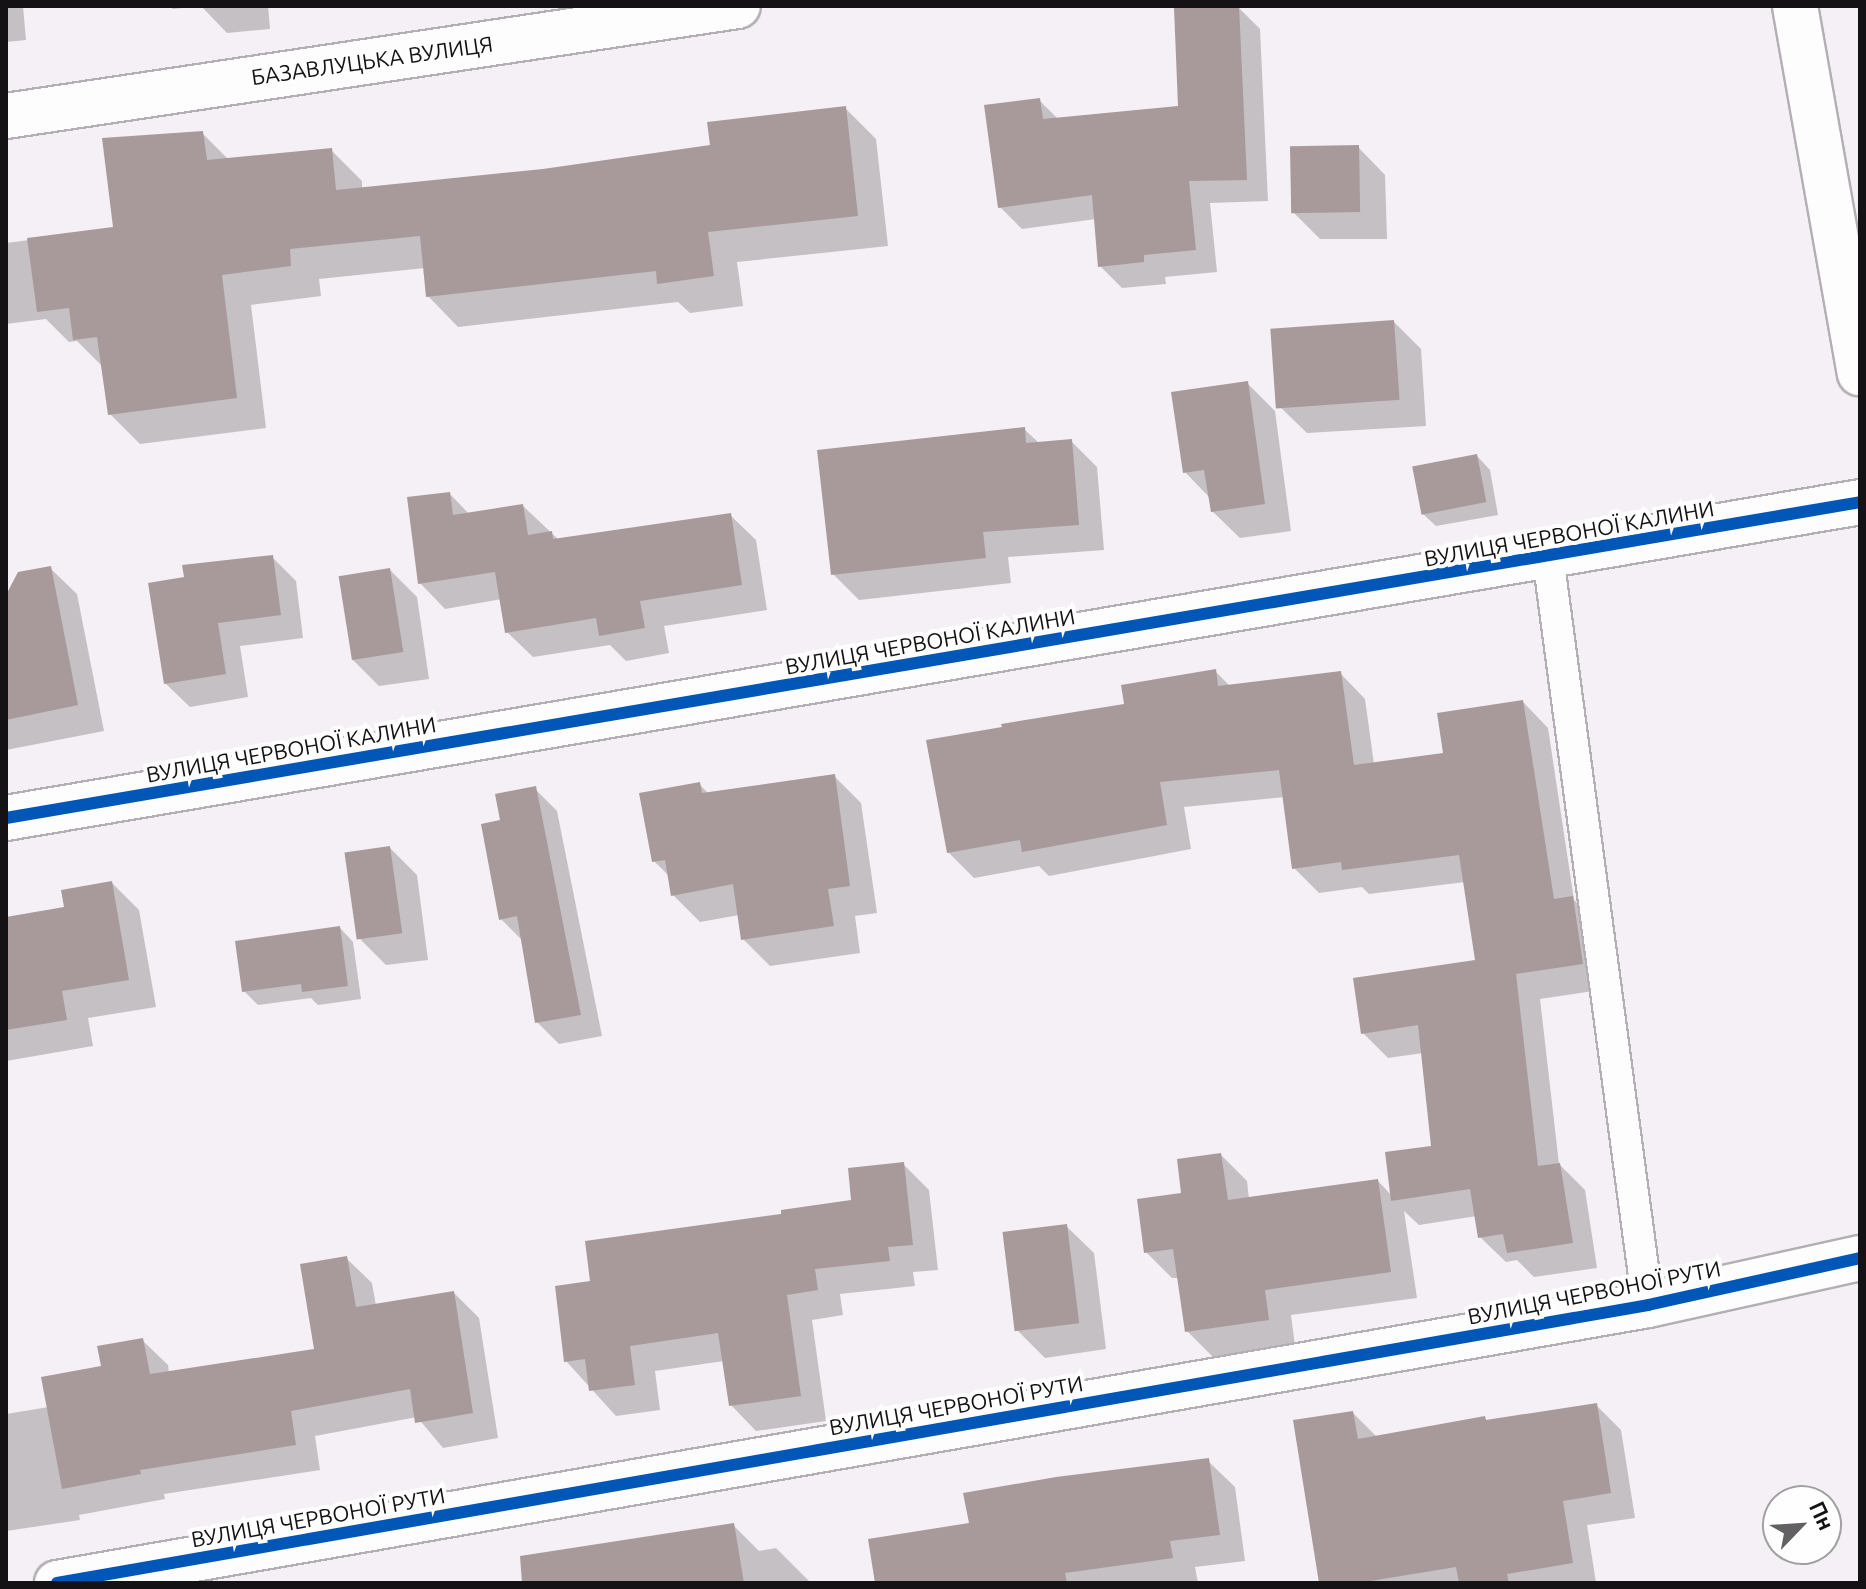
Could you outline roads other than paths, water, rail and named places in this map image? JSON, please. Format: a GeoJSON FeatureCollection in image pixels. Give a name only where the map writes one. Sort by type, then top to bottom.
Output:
{"type":"FeatureCollection","features":[{"type":"Feature","properties":{"kind":"street","name":"БАЗАВЛУЦЬКА ВУЛИЦЯ"},"geometry":{"type":"LineString","coordinates":[[6,116],[738,6]]}},
{"type":"Feature","properties":{"kind":"street"},"geometry":{"type":"LineString","coordinates":[[1795,6],[1860,373]]}},
{"type":"Feature","properties":{"kind":"street","name":"ВУЛИЦЯ ЧЕРВОНОЇ КАЛИНИ"},"geometry":{"type":"LineString","coordinates":[[6,818],[1860,502]]}},
{"type":"Feature","properties":{"kind":"street","name":"ВУЛИЦЯ ЧЕРВОНОЇ РУТИ"},"geometry":{"type":"LineString","coordinates":[[57,1583],[1648,1305],[1860,1258]]}},
{"type":"Feature","properties":{"kind":"lane"},"geometry":{"type":"LineString","coordinates":[[1548,557],[1648,1305]]}}]}
